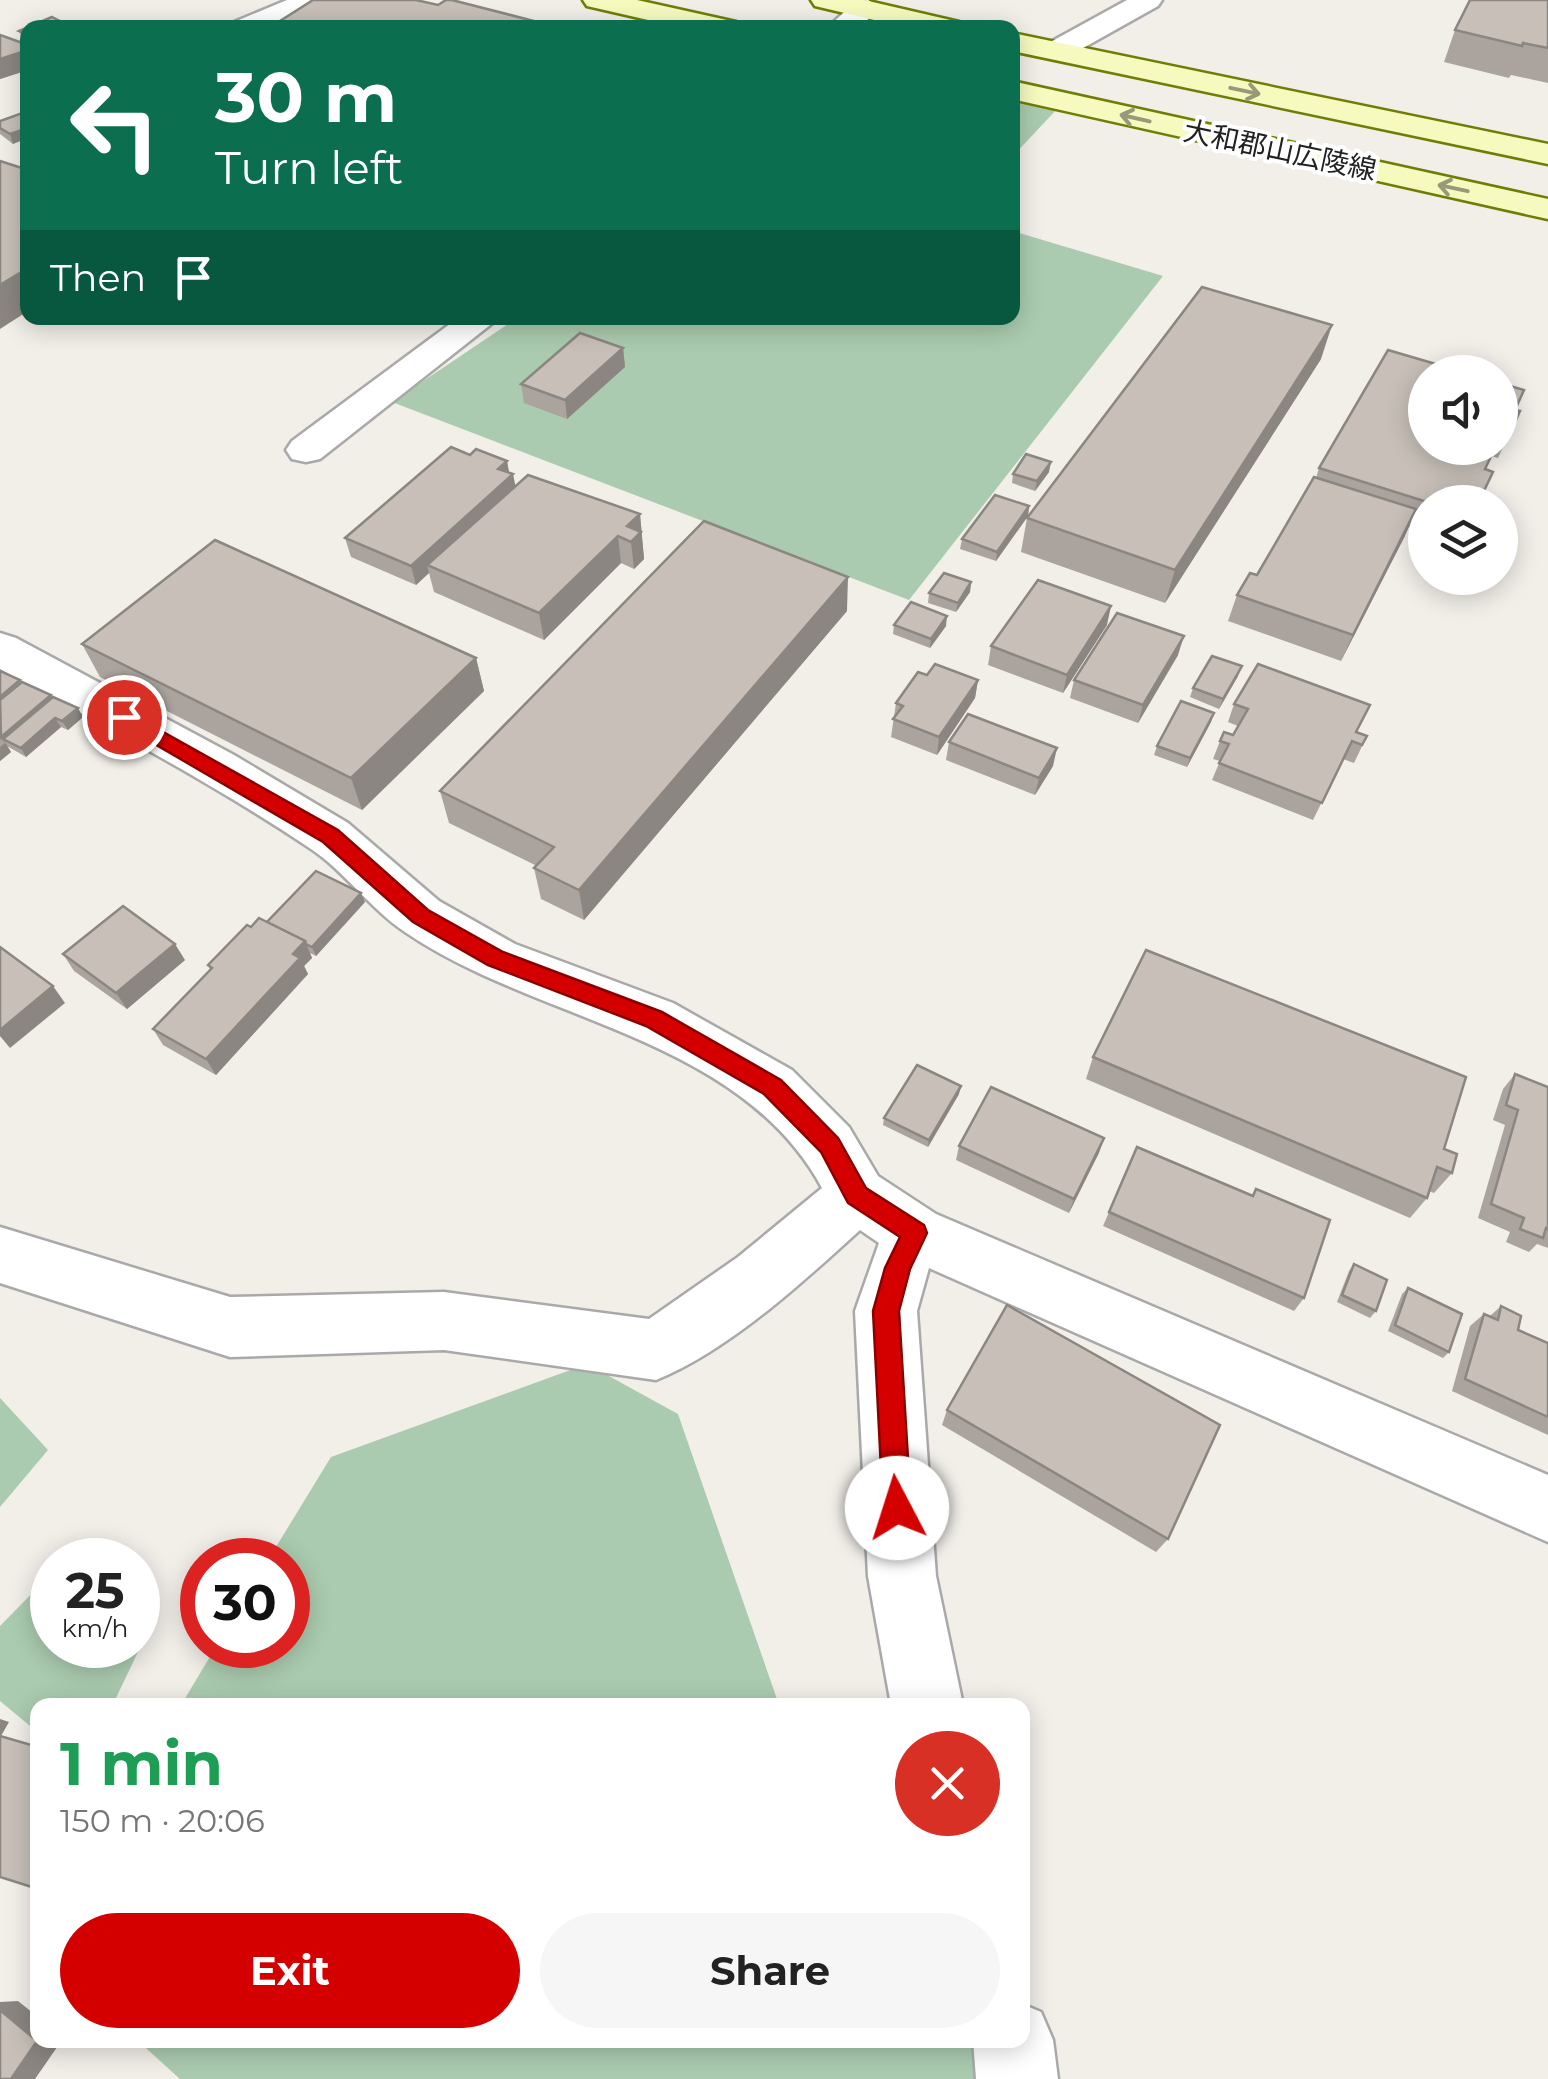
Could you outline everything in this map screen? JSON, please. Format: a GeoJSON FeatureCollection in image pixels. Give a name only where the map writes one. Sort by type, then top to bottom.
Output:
{"type":"FeatureCollection","features":[{"type":"Feature","properties":{"kind":"main road"},"geometry":{"type":"LineString","coordinates":[[597,0],[689,20]]}},
{"type":"Feature","properties":{"kind":"main road"},"geometry":{"type":"LineString","coordinates":[[825,0],[916,20]]}},
{"type":"Feature","properties":{"kind":"main road","name":"大和郡山広陵線"},"geometry":{"type":"LineString","coordinates":[[1020,44],[1548,154]]}},
{"type":"Feature","properties":{"kind":"main road","name":"大和郡山広陵線"},"geometry":{"type":"LineString","coordinates":[[1020,92],[1548,209]]}},
{"type":"Feature","properties":{"kind":"street"},"geometry":{"type":"LineString","coordinates":[[263,20],[312,0]]}},
{"type":"Feature","properties":{"kind":"street"},"geometry":{"type":"LineString","coordinates":[[1056,52],[1148,0]]}},
{"type":"Feature","properties":{"kind":"street"},"geometry":{"type":"LineString","coordinates":[[851,20],[865,8]]}},
{"type":"Feature","properties":{"kind":"street"},"geometry":{"type":"LineString","coordinates":[[306,450],[472,325]]}},
{"type":"Feature","properties":{"kind":"street"},"geometry":{"type":"LineString","coordinates":[[0,649],[217,767],[330,836],[420,916],[496,958],[654,1019],[772,1087],[829,1145],[857,1196],[915,1233],[1548,1509]]}},
{"type":"Feature","properties":{"kind":"street"},"geometry":{"type":"LineString","coordinates":[[0,1255],[230,1327],[444,1322],[656,1350],[731,1302],[857,1196]]}},
{"type":"Feature","properties":{"kind":"street"},"geometry":{"type":"LineString","coordinates":[[915,1233],[898,1268],[886,1311],[902,1576],[926,1698]]}},
{"type":"Feature","properties":{"kind":"street"},"geometry":{"type":"LineString","coordinates":[[1014,2048],[1017,2079]]}},
{"type":"Feature","properties":{"kind":"green space"},"geometry":{"type":"Polygon","coordinates":[[[1020,100],[1058,108],[1020,149],[1020,100]]]}},
{"type":"Feature","properties":{"kind":"green space"},"geometry":{"type":"Polygon","coordinates":[[[1020,233],[1163,276],[909,600],[392,402],[507,325],[1020,325],[1020,233]]]}},
{"type":"Feature","properties":{"kind":"green space"},"geometry":{"type":"Polygon","coordinates":[[[587,1364],[678,1414],[777,1698],[185,1698],[203,1668],[310,1668],[310,1538],[281,1538],[331,1457],[587,1364]]]}},
{"type":"Feature","properties":{"kind":"green space"},"geometry":{"type":"Polygon","coordinates":[[[0,1398],[48,1450],[0,1507],[0,1398]]]}},
{"type":"Feature","properties":{"kind":"green space"},"geometry":{"type":"Polygon","coordinates":[[[30,1595],[30,1668],[130,1668],[115,1698],[30,1698],[30,1726],[0,1701],[0,1626],[30,1595]]]}},
{"type":"Feature","properties":{"kind":"green space"},"geometry":{"type":"Polygon","coordinates":[[[146,2048],[983,2048],[983,2079],[180,2079],[146,2048]]]}},
{"type":"Feature","properties":{"kind":"building"},"geometry":{"type":"Polygon","coordinates":[[[313,0],[416,0],[438,5],[452,0],[530,20],[282,20],[313,0]]]}},
{"type":"Feature","properties":{"kind":"building"},"geometry":{"type":"Polygon","coordinates":[[[1470,0],[1548,0],[1548,48],[1455,30],[1470,0]]]}},
{"type":"Feature","properties":{"kind":"building"},"geometry":{"type":"Polygon","coordinates":[[[0,35],[20,42],[20,53],[0,59],[0,35]]]}},
{"type":"Feature","properties":{"kind":"building"},"geometry":{"type":"Polygon","coordinates":[[[20,114],[20,131],[10,134],[0,128],[0,121],[20,114]]]}},
{"type":"Feature","properties":{"kind":"building"},"geometry":{"type":"Polygon","coordinates":[[[0,161],[20,167],[20,273],[0,285],[0,161]]]}},
{"type":"Feature","properties":{"kind":"building"},"geometry":{"type":"Polygon","coordinates":[[[1202,287],[1332,325],[1175,570],[1027,518],[1202,287]]]}},
{"type":"Feature","properties":{"kind":"building"},"geometry":{"type":"Polygon","coordinates":[[[580,333],[623,348],[565,400],[521,384],[580,333]]]}},
{"type":"Feature","properties":{"kind":"building"},"geometry":{"type":"Polygon","coordinates":[[[1388,350],[1408,356],[1408,465],[1487,465],[1485,469],[1493,472],[1487,485],[1408,485],[1408,496],[1319,468],[1388,350]]]}},
{"type":"Feature","properties":{"kind":"building"},"geometry":{"type":"Polygon","coordinates":[[[451,447],[470,455],[476,449],[507,461],[498,469],[513,474],[411,566],[345,538],[451,447]]]}},
{"type":"Feature","properties":{"kind":"building"},"geometry":{"type":"Polygon","coordinates":[[[1026,454],[1051,462],[1037,481],[1013,474],[1026,454]]]}},
{"type":"Feature","properties":{"kind":"building"},"geometry":{"type":"Polygon","coordinates":[[[528,475],[640,514],[627,526],[641,532],[631,542],[618,536],[539,613],[427,565],[528,475]]]}},
{"type":"Feature","properties":{"kind":"building"},"geometry":{"type":"Polygon","coordinates":[[[1314,477],[1408,506],[1408,525],[1353,635],[1237,595],[1250,573],[1257,575],[1314,477]]]}},
{"type":"Feature","properties":{"kind":"building"},"geometry":{"type":"Polygon","coordinates":[[[995,495],[1029,506],[997,552],[962,539],[995,495]]]}},
{"type":"Feature","properties":{"kind":"building"},"geometry":{"type":"Polygon","coordinates":[[[704,521],[848,577],[579,890],[534,868],[554,847],[440,791],[704,521]]]}},
{"type":"Feature","properties":{"kind":"building"},"geometry":{"type":"Polygon","coordinates":[[[215,540],[476,658],[351,778],[82,644],[215,540]]]}},
{"type":"Feature","properties":{"kind":"building"},"geometry":{"type":"Polygon","coordinates":[[[944,573],[971,582],[958,603],[929,593],[944,573]]]}},
{"type":"Feature","properties":{"kind":"building"},"geometry":{"type":"Polygon","coordinates":[[[1038,580],[1111,606],[1067,675],[991,646],[1038,580]]]}},
{"type":"Feature","properties":{"kind":"building"},"geometry":{"type":"Polygon","coordinates":[[[911,602],[947,616],[931,639],[894,625],[911,602]]]}},
{"type":"Feature","properties":{"kind":"building"},"geometry":{"type":"Polygon","coordinates":[[[1117,613],[1184,636],[1143,705],[1074,680],[1117,613]]]}},
{"type":"Feature","properties":{"kind":"building"},"geometry":{"type":"Polygon","coordinates":[[[1212,656],[1242,666],[1223,699],[1193,688],[1212,656]]]}},
{"type":"Feature","properties":{"kind":"building"},"geometry":{"type":"Polygon","coordinates":[[[935,664],[978,680],[939,737],[893,719],[903,706],[896,703],[918,672],[927,675],[935,664]]]}},
{"type":"Feature","properties":{"kind":"building"},"geometry":{"type":"Polygon","coordinates":[[[1258,664],[1370,705],[1356,732],[1367,736],[1362,745],[1352,741],[1322,803],[1219,763],[1229,744],[1220,741],[1224,732],[1233,735],[1248,709],[1234,704],[1258,664]]]}},
{"type":"Feature","properties":{"kind":"building"},"geometry":{"type":"Polygon","coordinates":[[[0,671],[20,680],[0,697],[0,671]]]}},
{"type":"Feature","properties":{"kind":"building"},"geometry":{"type":"Polygon","coordinates":[[[22,682],[51,695],[1,737],[0,700],[22,682]]]}},
{"type":"Feature","properties":{"kind":"building"},"geometry":{"type":"Polygon","coordinates":[[[53,697],[78,708],[62,721],[55,718],[21,748],[3,739],[53,697]]]}},
{"type":"Feature","properties":{"kind":"building"},"geometry":{"type":"Polygon","coordinates":[[[1181,701],[1214,713],[1190,758],[1157,746],[1181,701]]]}},
{"type":"Feature","properties":{"kind":"building"},"geometry":{"type":"Polygon","coordinates":[[[968,714],[1057,748],[1039,778],[949,742],[968,714]]]}},
{"type":"Feature","properties":{"kind":"building"},"geometry":{"type":"Polygon","coordinates":[[[316,871],[361,893],[312,947],[267,922],[316,871]]]}},
{"type":"Feature","properties":{"kind":"building"},"geometry":{"type":"Polygon","coordinates":[[[123,906],[175,944],[116,993],[63,954],[123,906]]]}},
{"type":"Feature","properties":{"kind":"building"},"geometry":{"type":"Polygon","coordinates":[[[259,918],[305,941],[293,954],[300,958],[206,1059],[153,1029],[212,968],[208,965],[259,918]]]}},
{"type":"Feature","properties":{"kind":"building"},"geometry":{"type":"Polygon","coordinates":[[[0,947],[53,986],[0,1030],[0,947]]]}},
{"type":"Feature","properties":{"kind":"building"},"geometry":{"type":"Polygon","coordinates":[[[1146,950],[1466,1077],[1444,1149],[1457,1154],[1452,1173],[1437,1167],[1427,1198],[1093,1057],[1146,950]]]}},
{"type":"Feature","properties":{"kind":"building"},"geometry":{"type":"Polygon","coordinates":[[[917,1065],[961,1086],[929,1140],[884,1118],[917,1065]]]}},
{"type":"Feature","properties":{"kind":"building"},"geometry":{"type":"Polygon","coordinates":[[[1515,1074],[1548,1087],[1548,1229],[1543,1238],[1520,1229],[1524,1218],[1491,1204],[1518,1110],[1506,1105],[1515,1074]]]}},
{"type":"Feature","properties":{"kind":"building"},"geometry":{"type":"Polygon","coordinates":[[[991,1087],[1104,1138],[1074,1199],[959,1146],[991,1087]]]}},
{"type":"Feature","properties":{"kind":"building"},"geometry":{"type":"Polygon","coordinates":[[[1137,1147],[1253,1196],[1256,1189],[1330,1220],[1304,1298],[1109,1212],[1137,1147]]]}},
{"type":"Feature","properties":{"kind":"building"},"geometry":{"type":"Polygon","coordinates":[[[1354,1264],[1387,1280],[1376,1311],[1342,1295],[1354,1264]]]}},
{"type":"Feature","properties":{"kind":"building"},"geometry":{"type":"Polygon","coordinates":[[[1408,1288],[1462,1314],[1449,1352],[1395,1325],[1408,1288]]]}},
{"type":"Feature","properties":{"kind":"building"},"geometry":{"type":"Polygon","coordinates":[[[1007,1305],[1220,1425],[1168,1539],[947,1410],[1007,1305]]]}},
{"type":"Feature","properties":{"kind":"building"},"geometry":{"type":"Polygon","coordinates":[[[1501,1306],[1521,1316],[1518,1330],[1548,1343],[1548,1417],[1465,1379],[1484,1314],[1498,1320],[1501,1306]]]}},
{"type":"Feature","properties":{"kind":"building"},"geometry":{"type":"Polygon","coordinates":[[[0,1736],[30,1745],[30,1886],[0,1877],[0,1736]]]}},
{"type":"Feature","properties":{"kind":"building"},"geometry":{"type":"Polygon","coordinates":[[[0,2010],[30,2035],[32,2048],[11,2079],[0,2079],[0,2010]]]}},
{"type":"Feature","properties":{"kind":"route"},"geometry":{"type":"LineString","coordinates":[[124,717],[217,767],[330,836],[420,916],[496,958],[654,1019],[772,1087],[829,1145],[857,1196],[915,1233],[898,1268],[886,1311],[897,1508]]}}]}
